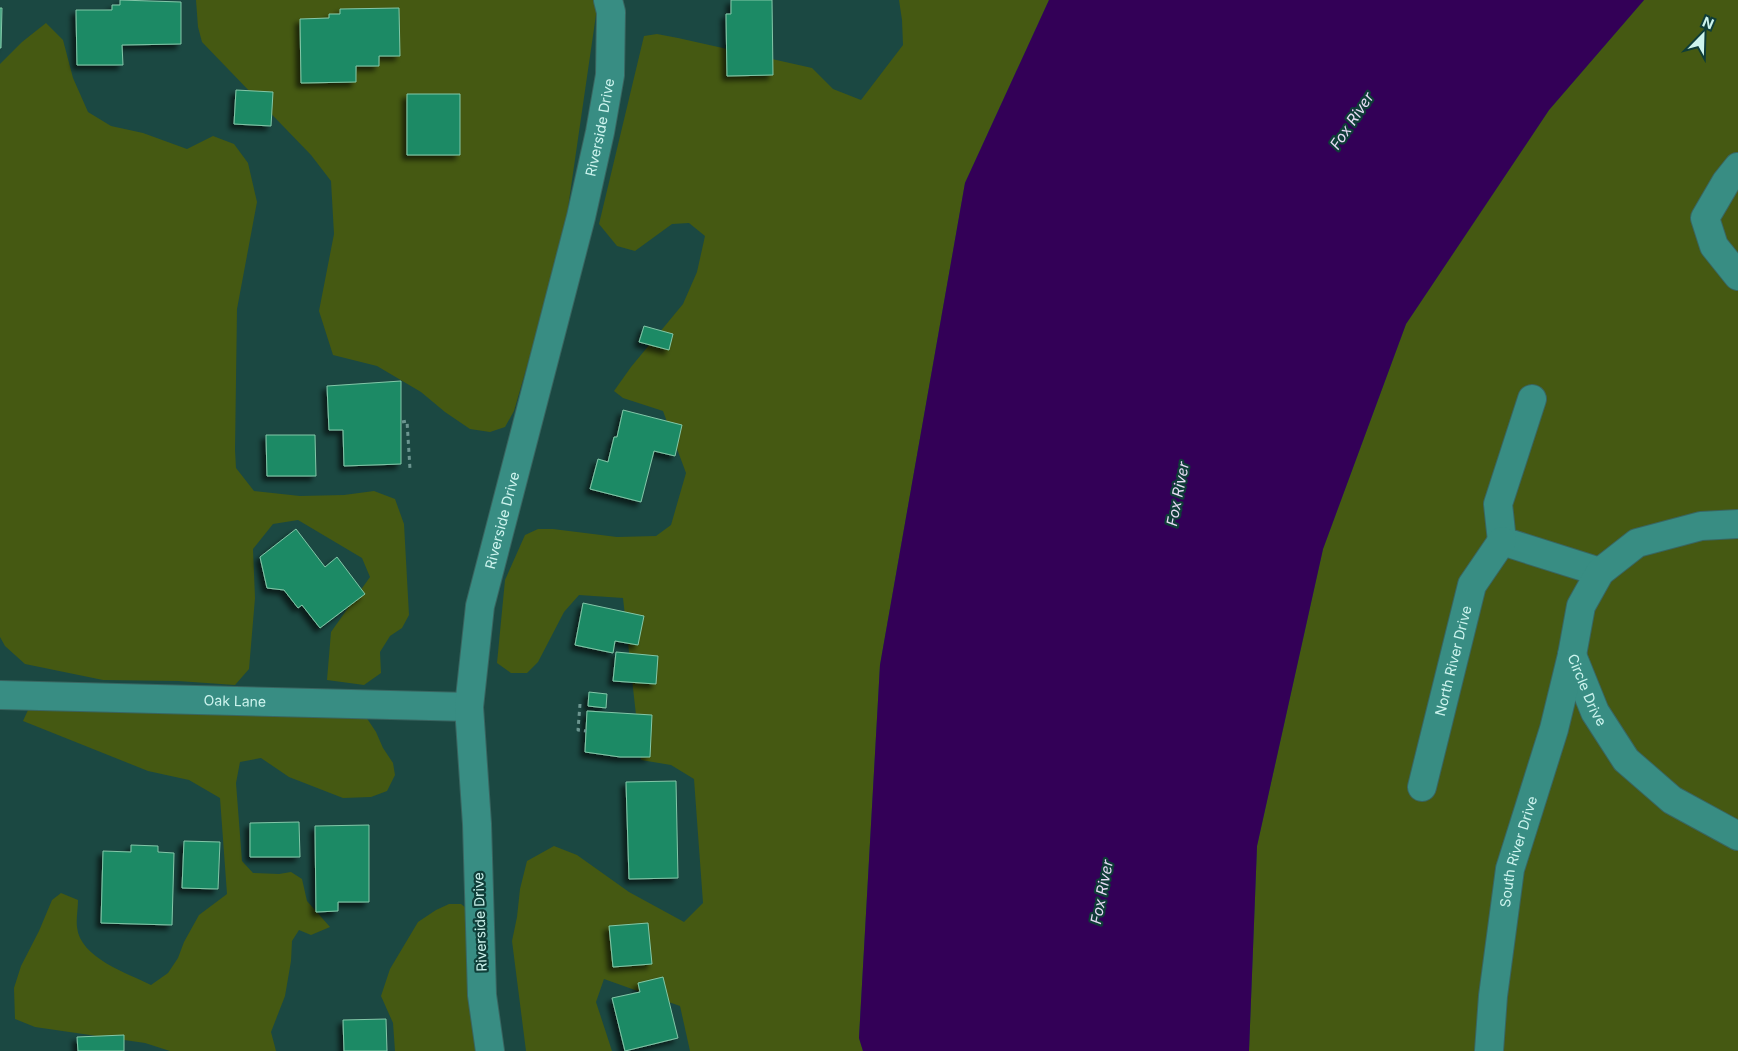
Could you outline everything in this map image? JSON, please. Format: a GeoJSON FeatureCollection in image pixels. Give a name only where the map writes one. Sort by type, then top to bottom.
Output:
{"type":"FeatureCollection","features":[{"type":"Feature","properties":{"kind":"street","name":"Riverside Drive"},"geometry":{"type":"LineString","coordinates":[[490,1051],[482,995],[477,824],[470,707],[480,606],[578,227],[600,132],[610,75],[611,12],[608,0]]}},
{"type":"Feature","properties":{"kind":"street"},"geometry":{"type":"LineString","coordinates":[[1738,167],[1726,182],[1705,218],[1714,246],[1738,276]]}},
{"type":"Feature","properties":{"kind":"street"},"geometry":{"type":"LineString","coordinates":[[1532,398],[1498,504],[1502,542],[1600,572]]}},
{"type":"Feature","properties":{"kind":"street","name":"Circle Drive"},"geometry":{"type":"LineString","coordinates":[[1738,524],[1702,526],[1637,543],[1600,572],[1581,606],[1572,656],[1595,712],[1626,760],[1672,800],[1738,836]]}},
{"type":"Feature","properties":{"kind":"street","name":"North River Drive"},"geometry":{"type":"LineString","coordinates":[[1422,787],[1472,585],[1502,542]]}},
{"type":"Feature","properties":{"kind":"street","name":"South River Drive"},"geometry":{"type":"LineString","coordinates":[[1489,1051],[1493,996],[1510,869],[1554,729],[1572,656]]}},
{"type":"Feature","properties":{"kind":"street","name":"Oak Lane"},"geometry":{"type":"LineString","coordinates":[[0,695],[470,707]]}},
{"type":"Feature","properties":{"kind":"path"},"geometry":{"type":"LineString","coordinates":[[402,422],[407,421],[410,469]]}},
{"type":"Feature","properties":{"kind":"path"},"geometry":{"type":"LineString","coordinates":[[580,704],[578,730],[586,731]]}},
{"type":"Feature","properties":{"kind":"green space"},"geometry":{"type":"Polygon","coordinates":[[[196,0],[595,0],[597,8],[563,242],[514,411],[505,427],[490,432],[470,429],[421,392],[377,366],[333,355],[319,311],[334,234],[331,181],[311,155],[202,42],[198,27],[196,0]]]}},
{"type":"Feature","properties":{"kind":"green space"},"geometry":{"type":"Polygon","coordinates":[[[899,0],[1049,0],[965,183],[880,665],[859,1038],[863,1051],[690,1051],[680,1006],[604,979],[596,1002],[612,1051],[526,1051],[512,941],[520,889],[527,861],[554,846],[577,855],[629,892],[684,922],[703,903],[694,779],[671,765],[641,760],[623,598],[579,595],[564,612],[538,662],[527,673],[511,673],[497,663],[505,580],[525,535],[538,529],[553,529],[617,537],[656,536],[671,525],[686,473],[663,411],[623,398],[614,391],[631,367],[683,304],[697,272],[705,236],[689,223],[672,224],[635,251],[617,246],[599,224],[644,36],[657,34],[678,38],[812,68],[833,89],[861,100],[903,45],[899,0]]]}},
{"type":"Feature","properties":{"kind":"green space"},"geometry":{"type":"Polygon","coordinates":[[[1644,0],[1738,0],[1738,1051],[1249,1051],[1257,846],[1323,549],[1406,324],[1549,110],[1644,0]]]}},
{"type":"Feature","properties":{"kind":"green space"},"geometry":{"type":"Polygon","coordinates":[[[46,23],[63,40],[73,78],[88,112],[111,126],[143,133],[187,149],[213,136],[234,144],[248,163],[257,202],[237,309],[236,468],[254,491],[300,496],[344,495],[374,491],[395,499],[404,524],[409,615],[402,628],[390,636],[380,652],[381,673],[364,685],[327,680],[331,632],[370,577],[362,558],[298,520],[273,524],[253,549],[255,598],[249,669],[235,685],[178,681],[103,680],[25,664],[5,646],[0,637],[0,64],[22,42],[46,23]]]}},
{"type":"Feature","properties":{"kind":"green space"},"geometry":{"type":"Polygon","coordinates":[[[45,706],[364,714],[393,763],[395,775],[387,791],[371,797],[343,798],[289,777],[261,758],[240,762],[236,783],[242,861],[253,873],[279,874],[291,872],[302,879],[307,901],[330,927],[311,935],[299,930],[292,941],[291,961],[285,996],[271,1032],[276,1051],[170,1051],[145,1043],[35,1027],[15,1019],[14,988],[21,966],[52,900],[61,893],[78,900],[77,927],[80,938],[86,947],[106,963],[151,985],[168,973],[178,958],[184,942],[199,915],[227,894],[220,798],[189,780],[148,771],[23,721],[28,710],[45,706]]]}},
{"type":"Feature","properties":{"kind":"green space"},"geometry":{"type":"Polygon","coordinates":[[[449,904],[461,904],[471,912],[479,1051],[395,1051],[393,1023],[381,996],[390,969],[418,922],[449,904]]]}},
{"type":"Feature","properties":{"kind":"water","name":"Fox River"},"geometry":{"type":"Polygon","coordinates":[[[1049,0],[1644,0],[1549,110],[1406,324],[1323,549],[1257,846],[1249,1051],[863,1051],[859,1038],[880,665],[965,183],[1049,0]]]}},
{"type":"Feature","properties":{"kind":"building"},"geometry":{"type":"Polygon","coordinates":[[[120,0],[181,2],[181,44],[122,45],[123,65],[77,65],[76,10],[112,10],[112,5],[120,5],[120,0]]]}},
{"type":"Feature","properties":{"kind":"building"},"geometry":{"type":"Polygon","coordinates":[[[731,0],[772,0],[773,75],[727,76],[726,14],[731,14],[731,0]]]}},
{"type":"Feature","properties":{"kind":"building"},"geometry":{"type":"Polygon","coordinates":[[[0,8],[2,8],[1,48],[0,48],[0,8]]]}},
{"type":"Feature","properties":{"kind":"building"},"geometry":{"type":"Polygon","coordinates":[[[399,8],[400,56],[379,56],[379,66],[356,66],[356,82],[301,83],[300,19],[329,18],[329,14],[340,14],[340,9],[399,8]]]}},
{"type":"Feature","properties":{"kind":"building"},"geometry":{"type":"Polygon","coordinates":[[[236,90],[273,92],[271,126],[234,124],[236,90]]]}},
{"type":"Feature","properties":{"kind":"building"},"geometry":{"type":"Polygon","coordinates":[[[407,94],[460,94],[460,155],[407,155],[407,94]]]}},
{"type":"Feature","properties":{"kind":"building"},"geometry":{"type":"Polygon","coordinates":[[[644,326],[673,334],[669,350],[639,342],[644,326]]]}},
{"type":"Feature","properties":{"kind":"building"},"geometry":{"type":"Polygon","coordinates":[[[401,381],[401,464],[344,466],[343,430],[329,430],[327,386],[401,381]]]}},
{"type":"Feature","properties":{"kind":"building"},"geometry":{"type":"Polygon","coordinates":[[[623,410],[682,425],[675,456],[654,451],[641,502],[590,489],[598,459],[608,462],[614,437],[617,437],[623,410]]]}},
{"type":"Feature","properties":{"kind":"building"},"geometry":{"type":"Polygon","coordinates":[[[266,435],[315,435],[316,476],[267,476],[266,435]]]}},
{"type":"Feature","properties":{"kind":"building"},"geometry":{"type":"Polygon","coordinates":[[[296,529],[325,567],[337,557],[365,594],[320,628],[302,605],[298,608],[284,590],[267,588],[260,557],[296,529]]]}},
{"type":"Feature","properties":{"kind":"building"},"geometry":{"type":"Polygon","coordinates":[[[583,603],[644,616],[638,645],[615,641],[613,653],[575,645],[583,603]]]}},
{"type":"Feature","properties":{"kind":"building"},"geometry":{"type":"Polygon","coordinates":[[[616,652],[658,656],[656,684],[613,681],[616,652]]]}},
{"type":"Feature","properties":{"kind":"building"},"geometry":{"type":"Polygon","coordinates":[[[589,692],[607,694],[606,708],[588,706],[589,692]]]}},
{"type":"Feature","properties":{"kind":"building"},"geometry":{"type":"Polygon","coordinates":[[[587,711],[652,715],[650,757],[620,757],[585,752],[587,711]]]}},
{"type":"Feature","properties":{"kind":"building"},"geometry":{"type":"Polygon","coordinates":[[[676,781],[678,878],[629,879],[626,782],[676,781]]]}},
{"type":"Feature","properties":{"kind":"building"},"geometry":{"type":"Polygon","coordinates":[[[299,822],[300,857],[250,857],[250,823],[299,822]]]}},
{"type":"Feature","properties":{"kind":"building"},"geometry":{"type":"Polygon","coordinates":[[[369,825],[369,902],[338,902],[338,911],[316,912],[315,826],[369,825]]]}},
{"type":"Feature","properties":{"kind":"building"},"geometry":{"type":"Polygon","coordinates":[[[184,841],[220,842],[218,889],[182,888],[184,841]]]}},
{"type":"Feature","properties":{"kind":"building"},"geometry":{"type":"Polygon","coordinates":[[[131,845],[158,846],[158,852],[174,853],[172,925],[101,923],[103,851],[131,852],[131,845]]]}},
{"type":"Feature","properties":{"kind":"building"},"geometry":{"type":"Polygon","coordinates":[[[648,923],[652,964],[613,967],[609,926],[648,923]]]}},
{"type":"Feature","properties":{"kind":"building"},"geometry":{"type":"Polygon","coordinates":[[[663,977],[678,1038],[625,1051],[612,998],[640,992],[638,983],[663,977]]]}},
{"type":"Feature","properties":{"kind":"building"},"geometry":{"type":"Polygon","coordinates":[[[386,1019],[387,1051],[344,1051],[343,1020],[386,1019]]]}},
{"type":"Feature","properties":{"kind":"building"},"geometry":{"type":"Polygon","coordinates":[[[124,1035],[124,1051],[78,1051],[77,1037],[124,1035]]]}}]}
